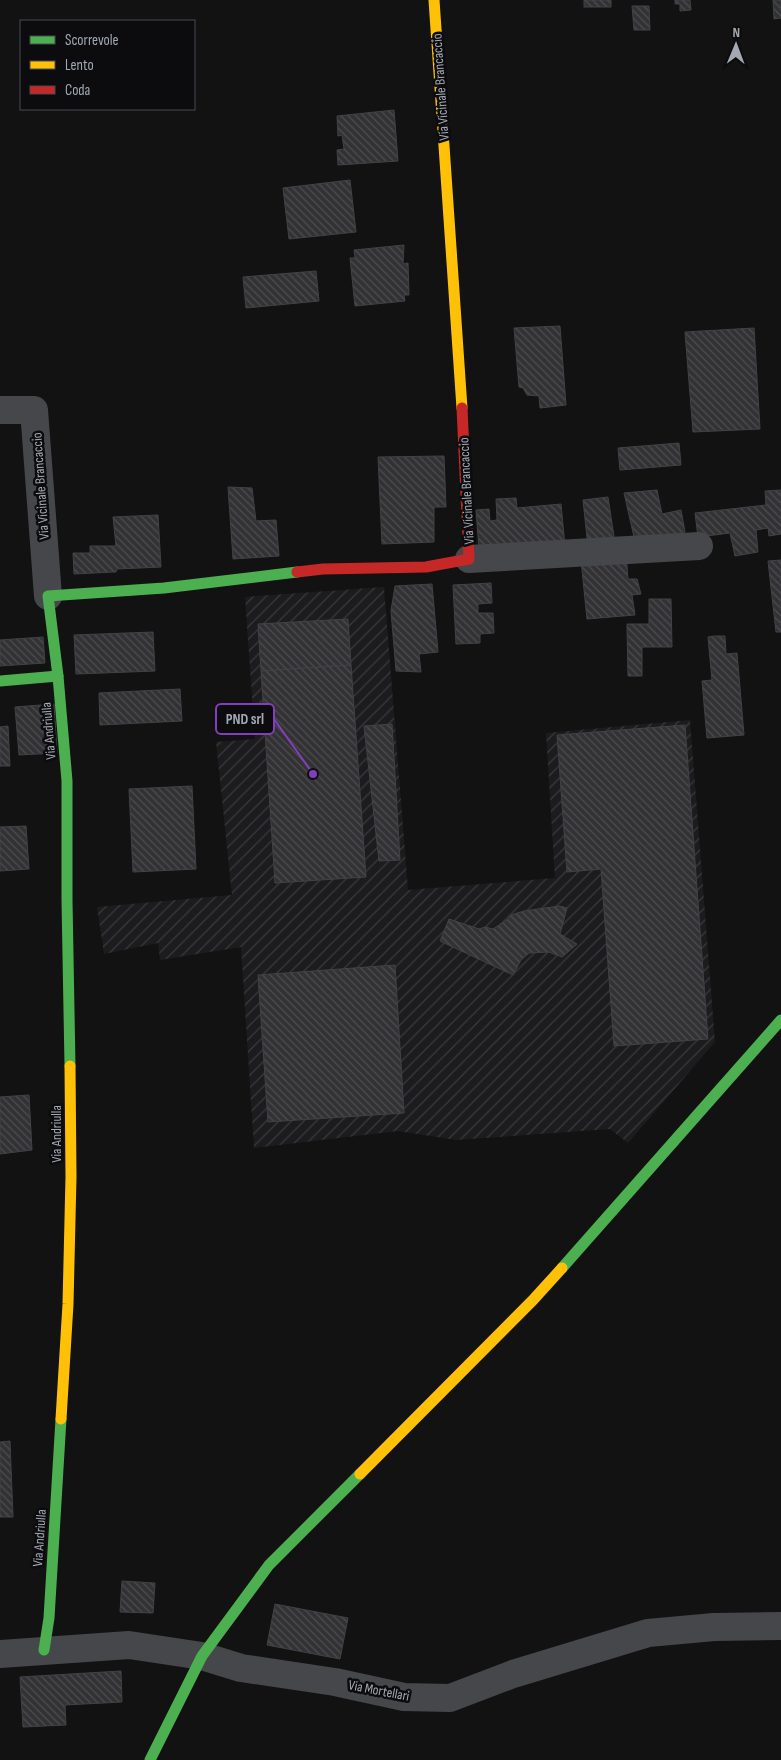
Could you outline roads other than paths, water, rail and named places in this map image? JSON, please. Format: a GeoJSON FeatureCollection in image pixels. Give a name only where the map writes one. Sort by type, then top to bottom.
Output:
{"type":"FeatureCollection","features":[{"type":"Feature","properties":{"kind":"street","name":"Via Vicinale Brancaccio"},"geometry":{"type":"LineString","coordinates":[[48,596],[164,588],[323,569],[426,567],[469,559],[462,404],[434,0]]}},
{"type":"Feature","properties":{"kind":"street","name":"Via Vicinale Brancaccio"},"geometry":{"type":"LineString","coordinates":[[0,410],[34,410],[48,596],[58,676]]}},
{"type":"Feature","properties":{"kind":"street"},"geometry":{"type":"LineString","coordinates":[[469,559],[699,546]]}},
{"type":"Feature","properties":{"kind":"street"},"geometry":{"type":"LineString","coordinates":[[0,680],[58,676]]}},
{"type":"Feature","properties":{"kind":"street","name":"Via Andriulla"},"geometry":{"type":"LineString","coordinates":[[44,1650],[49,1618],[68,1304],[70,1196],[70,1008],[66,900],[67,781],[58,676]]}},
{"type":"Feature","properties":{"kind":"street"},"geometry":{"type":"LineString","coordinates":[[150,1760],[202,1656],[268,1565],[533,1300],[781,1020]]}},
{"type":"Feature","properties":{"kind":"street","name":"Via Mortellari"},"geometry":{"type":"LineString","coordinates":[[0,1654],[129,1644],[202,1656],[241,1668],[335,1682],[404,1697],[450,1698],[513,1674],[648,1634],[714,1627],[781,1626]]}},
{"type":"Feature","properties":{"kind":"place","name":"PND srl"},"geometry":{"type":"Point","coordinates":[313,774]}}]}
